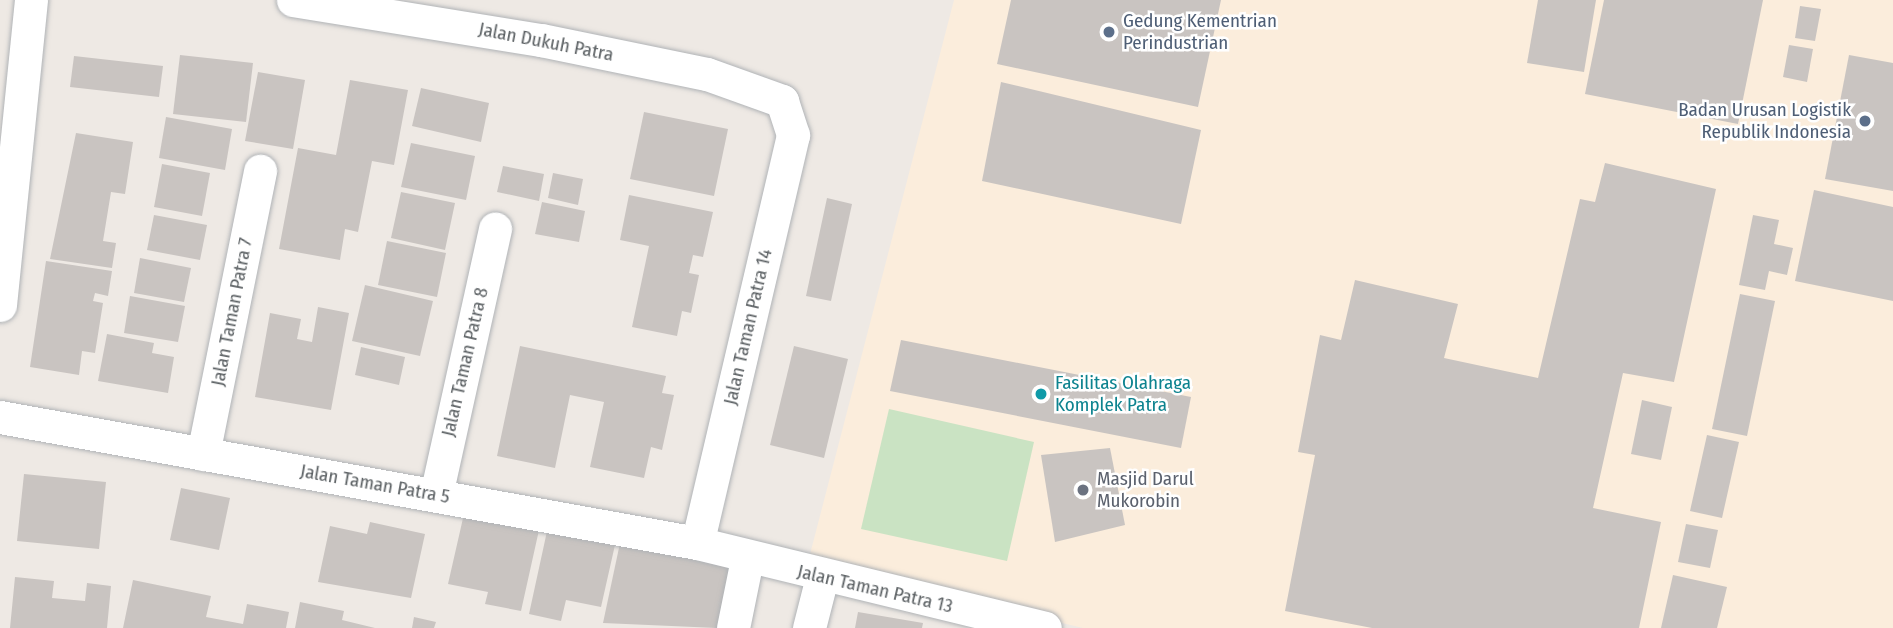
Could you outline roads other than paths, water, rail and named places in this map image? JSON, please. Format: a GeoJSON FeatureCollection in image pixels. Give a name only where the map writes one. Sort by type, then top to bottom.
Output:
{"type":"FeatureCollection","features":[{"type":"Feature","properties":{"kind":"street"},"geometry":{"type":"LineString","coordinates":[[0,305],[31,0]]}},
{"type":"Feature","properties":{"kind":"street","name":"Jalan Dukuh Patra"},"geometry":{"type":"LineString","coordinates":[[293,0],[425,19],[707,74],[774,94],[789,111]]}},
{"type":"Feature","properties":{"kind":"street","name":"Jalan Taman Patra 14"},"geometry":{"type":"LineString","coordinates":[[697,543],[793,135],[789,111]]}},
{"type":"Feature","properties":{"kind":"street","name":"Jalan Taman Patra 7"},"geometry":{"type":"LineString","coordinates":[[203,454],[260,171]]}},
{"type":"Feature","properties":{"kind":"street","name":"Jalan Taman Patra 8"},"geometry":{"type":"LineString","coordinates":[[436,495],[495,228]]}},
{"type":"Feature","properties":{"kind":"street","name":"Jalan Taman Patra 5"},"geometry":{"type":"LineString","coordinates":[[0,417],[697,543],[747,559]]}},
{"type":"Feature","properties":{"kind":"street"},"geometry":{"type":"LineString","coordinates":[[733,628],[747,559]]}},
{"type":"Feature","properties":{"kind":"street","name":"Jalan Taman Patra 13"},"geometry":{"type":"LineString","coordinates":[[747,559],[1045,628]]}},
{"type":"Feature","properties":{"kind":"street"},"geometry":{"type":"LineString","coordinates":[[809,628],[822,577]]}},
{"type":"Feature","properties":{"kind":"place","name":"Gedung Kementrian Perindustrian"},"geometry":{"type":"Point","coordinates":[1109,32]}},
{"type":"Feature","properties":{"kind":"place","name":"Badan Urusan Logistik Republik Indonesia"},"geometry":{"type":"Point","coordinates":[1865,121]}},
{"type":"Feature","properties":{"kind":"place","name":"Fasilitas Olahraga Komplek Patra"},"geometry":{"type":"Point","coordinates":[1041,394]}},
{"type":"Feature","properties":{"kind":"place","name":"Masjid Darul Mukorobin"},"geometry":{"type":"Point","coordinates":[1083,490]}}]}
